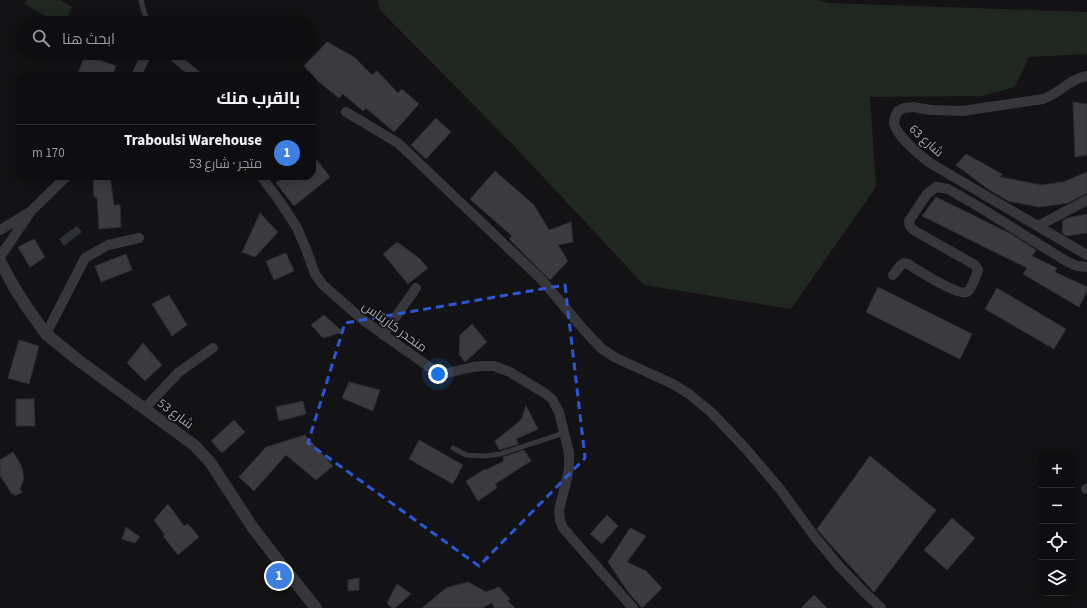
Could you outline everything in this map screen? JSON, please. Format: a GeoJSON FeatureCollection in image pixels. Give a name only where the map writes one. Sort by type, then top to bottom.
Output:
{"type":"FeatureCollection","features":[{"type":"Feature","properties":{"kind":"street"},"geometry":{"type":"LineString","coordinates":[[138,72],[144,60]]}},
{"type":"Feature","properties":{"kind":"street"},"geometry":{"type":"LineString","coordinates":[[178,60],[192,72]]}},
{"type":"Feature","properties":{"kind":"street","name":"شارع 63"},"geometry":{"type":"LineString","coordinates":[[1087,76],[1070,83],[1050,97],[1043,99],[963,111],[904,108],[898,111],[894,122],[896,129],[907,143],[930,163],[1087,255]]}},
{"type":"Feature","properties":{"kind":"street"},"geometry":{"type":"LineString","coordinates":[[346,112],[398,143],[542,280],[602,349],[616,358],[673,384],[707,408],[746,449],[780,489],[815,537],[839,566],[881,608]]}},
{"type":"Feature","properties":{"kind":"street"},"geometry":{"type":"LineString","coordinates":[[0,257],[31,211],[63,180]]}},
{"type":"Feature","properties":{"kind":"street","name":"منحدر كاريتاس"},"geometry":{"type":"LineString","coordinates":[[264,180],[297,228],[314,274],[319,281],[354,312],[432,369],[447,373],[483,366],[494,366],[510,372],[552,399],[559,412],[569,453],[569,466],[559,510],[563,528],[632,608]]}},
{"type":"Feature","properties":{"kind":"street"},"geometry":{"type":"LineString","coordinates":[[894,275],[901,264],[908,264],[936,281],[963,294],[967,292],[976,277],[978,270],[975,265],[915,231],[909,225],[909,221],[927,194],[936,187],[948,189],[1066,261],[1077,266],[1087,267]]}},
{"type":"Feature","properties":{"kind":"street"},"geometry":{"type":"LineString","coordinates":[[1038,226],[1087,200]]}},
{"type":"Feature","properties":{"kind":"street"},"geometry":{"type":"LineString","coordinates":[[0,230],[31,211]]}},
{"type":"Feature","properties":{"kind":"street"},"geometry":{"type":"LineString","coordinates":[[46,334],[85,258],[108,245],[139,238]]}},
{"type":"Feature","properties":{"kind":"street","name":"شارع 53"},"geometry":{"type":"LineString","coordinates":[[0,261],[14,287],[46,334],[78,360],[145,408],[204,454],[253,528],[316,608]]}},
{"type":"Feature","properties":{"kind":"street"},"geometry":{"type":"LineString","coordinates":[[383,334],[416,288]]}},
{"type":"Feature","properties":{"kind":"street"},"geometry":{"type":"LineString","coordinates":[[145,408],[179,372],[212,348]]}},
{"type":"Feature","properties":{"kind":"lane"},"geometry":{"type":"LineString","coordinates":[[141,0],[146,16]]}},
{"type":"Feature","properties":{"kind":"lane"},"geometry":{"type":"LineString","coordinates":[[453,448],[466,455],[484,456],[500,454],[564,433]]}},
{"type":"Feature","properties":{"kind":"highlighted area"},"geometry":{"type":"Polygon","coordinates":[[[565,285],[585,458],[479,566],[308,443],[345,323],[565,285]]]}},
{"type":"Feature","properties":{"kind":"shaded area"},"geometry":{"type":"Polygon","coordinates":[[[27,0],[60,0],[72,7],[68,16],[45,16],[24,4],[27,0]]]}},
{"type":"Feature","properties":{"kind":"shaded area"},"geometry":{"type":"Polygon","coordinates":[[[378,0],[819,0],[827,3],[1087,12],[1087,54],[1029,57],[1015,87],[982,96],[870,97],[876,187],[791,309],[644,285],[517,149],[380,10],[378,0]]]}},
{"type":"Feature","properties":{"kind":"shaded area"},"geometry":{"type":"Polygon","coordinates":[[[77,226],[82,232],[64,246],[59,239],[77,226]]]}},
{"type":"Feature","properties":{"kind":"building"},"geometry":{"type":"Polygon","coordinates":[[[327,42],[354,57],[372,75],[377,71],[398,93],[402,89],[419,104],[394,132],[366,108],[363,111],[343,94],[339,98],[319,82],[316,79],[316,72],[310,72],[304,66],[310,60],[316,60],[316,53],[327,42]]]}},
{"type":"Feature","properties":{"kind":"building"},"geometry":{"type":"Polygon","coordinates":[[[83,60],[99,60],[116,66],[114,72],[79,72],[83,60]]]}},
{"type":"Feature","properties":{"kind":"building"},"geometry":{"type":"Polygon","coordinates":[[[1073,102],[1087,104],[1087,155],[1075,157],[1073,102]]]}},
{"type":"Feature","properties":{"kind":"building"},"geometry":{"type":"Polygon","coordinates":[[[436,118],[451,132],[426,159],[411,145],[436,118]]]}},
{"type":"Feature","properties":{"kind":"building"},"geometry":{"type":"Polygon","coordinates":[[[966,154],[1002,174],[1000,177],[1042,185],[1063,182],[1087,172],[1087,193],[1068,203],[1039,207],[1008,201],[988,189],[956,165],[966,154]]]}},
{"type":"Feature","properties":{"kind":"building"},"geometry":{"type":"Polygon","coordinates":[[[316,159],[330,177],[294,206],[276,183],[280,180],[316,180],[316,159]]]}},
{"type":"Feature","properties":{"kind":"building"},"geometry":{"type":"Polygon","coordinates":[[[495,171],[534,205],[549,230],[571,222],[573,242],[558,245],[568,261],[550,280],[509,239],[512,236],[470,199],[495,171]]]}},
{"type":"Feature","properties":{"kind":"building"},"geometry":{"type":"Polygon","coordinates":[[[93,180],[111,180],[114,205],[120,205],[121,227],[99,229],[97,197],[94,197],[93,180]]]}},
{"type":"Feature","properties":{"kind":"building"},"geometry":{"type":"Polygon","coordinates":[[[936,197],[1013,235],[1036,250],[1032,256],[1057,268],[1055,272],[1087,287],[1087,291],[1079,307],[1023,274],[1027,268],[922,216],[936,197]]]}},
{"type":"Feature","properties":{"kind":"building"},"geometry":{"type":"Polygon","coordinates":[[[260,213],[278,232],[255,257],[242,252],[260,213]]]}},
{"type":"Feature","properties":{"kind":"building"},"geometry":{"type":"Polygon","coordinates":[[[1087,214],[1087,233],[1067,236],[1062,233],[1063,220],[1087,214]]]}},
{"type":"Feature","properties":{"kind":"building"},"geometry":{"type":"Polygon","coordinates":[[[34,239],[45,257],[30,267],[18,247],[34,239]]]}},
{"type":"Feature","properties":{"kind":"building"},"geometry":{"type":"Polygon","coordinates":[[[397,242],[419,258],[428,268],[408,284],[383,254],[397,242]]]}},
{"type":"Feature","properties":{"kind":"building"},"geometry":{"type":"Polygon","coordinates":[[[286,253],[294,271],[274,280],[266,261],[286,253]]]}},
{"type":"Feature","properties":{"kind":"building"},"geometry":{"type":"Polygon","coordinates":[[[126,254],[132,270],[101,282],[95,266],[126,254]]]}},
{"type":"Feature","properties":{"kind":"building"},"geometry":{"type":"Polygon","coordinates":[[[878,287],[972,334],[960,359],[866,312],[878,287]]]}},
{"type":"Feature","properties":{"kind":"building"},"geometry":{"type":"Polygon","coordinates":[[[997,288],[1066,329],[1054,349],[985,309],[997,288]]]}},
{"type":"Feature","properties":{"kind":"building"},"geometry":{"type":"Polygon","coordinates":[[[169,295],[187,325],[172,336],[152,304],[169,295]]]}},
{"type":"Feature","properties":{"kind":"building"},"geometry":{"type":"Polygon","coordinates":[[[324,315],[343,332],[323,338],[311,325],[324,315]]]}},
{"type":"Feature","properties":{"kind":"building"},"geometry":{"type":"Polygon","coordinates":[[[472,324],[487,342],[465,362],[459,354],[460,335],[472,324]]]}},
{"type":"Feature","properties":{"kind":"building"},"geometry":{"type":"Polygon","coordinates":[[[19,340],[39,346],[29,384],[8,378],[19,340]]]}},
{"type":"Feature","properties":{"kind":"building"},"geometry":{"type":"Polygon","coordinates":[[[143,343],[162,365],[145,381],[127,363],[143,343]]]}},
{"type":"Feature","properties":{"kind":"building"},"geometry":{"type":"Polygon","coordinates":[[[349,382],[380,390],[373,411],[342,398],[349,382]]]}},
{"type":"Feature","properties":{"kind":"building"},"geometry":{"type":"Polygon","coordinates":[[[16,399],[34,399],[35,426],[16,426],[16,399]]]}},
{"type":"Feature","properties":{"kind":"building"},"geometry":{"type":"Polygon","coordinates":[[[303,401],[306,414],[279,421],[276,407],[303,401]]]}},
{"type":"Feature","properties":{"kind":"building"},"geometry":{"type":"Polygon","coordinates":[[[526,406],[538,429],[516,439],[519,444],[499,450],[495,441],[521,420],[526,406]]]}},
{"type":"Feature","properties":{"kind":"building"},"geometry":{"type":"Polygon","coordinates":[[[234,420],[245,432],[222,453],[211,441],[234,420]]]}},
{"type":"Feature","properties":{"kind":"building"},"geometry":{"type":"Polygon","coordinates":[[[305,435],[333,466],[316,480],[286,455],[254,491],[239,477],[266,447],[305,435]]]}},
{"type":"Feature","properties":{"kind":"building"},"geometry":{"type":"Polygon","coordinates":[[[419,440],[463,465],[453,484],[409,459],[419,440]]]}},
{"type":"Feature","properties":{"kind":"building"},"geometry":{"type":"Polygon","coordinates":[[[524,450],[531,461],[495,484],[497,488],[478,501],[466,481],[485,469],[486,470],[504,461],[503,457],[524,450]]]}},
{"type":"Feature","properties":{"kind":"building"},"geometry":{"type":"Polygon","coordinates":[[[13,452],[21,465],[24,478],[20,489],[22,492],[15,496],[0,476],[0,460],[13,452]]]}},
{"type":"Feature","properties":{"kind":"building"},"geometry":{"type":"Polygon","coordinates":[[[870,456],[936,510],[874,592],[817,529],[870,456]]]}},
{"type":"Feature","properties":{"kind":"building"},"geometry":{"type":"Polygon","coordinates":[[[168,504],[184,526],[188,524],[199,537],[178,555],[163,536],[165,535],[154,520],[168,504]]]}},
{"type":"Feature","properties":{"kind":"building"},"geometry":{"type":"Polygon","coordinates":[[[607,515],[618,526],[602,544],[590,534],[607,515]]]}},
{"type":"Feature","properties":{"kind":"building"},"geometry":{"type":"Polygon","coordinates":[[[952,518],[975,538],[947,570],[924,550],[952,518]]]}},
{"type":"Feature","properties":{"kind":"building"},"geometry":{"type":"Polygon","coordinates":[[[126,527],[140,537],[135,543],[122,539],[126,527]]]}},
{"type":"Feature","properties":{"kind":"building"},"geometry":{"type":"Polygon","coordinates":[[[630,528],[646,536],[627,562],[646,571],[662,588],[642,608],[629,593],[608,562],[630,528]]]}},
{"type":"Feature","properties":{"kind":"building"},"geometry":{"type":"Polygon","coordinates":[[[359,578],[359,590],[348,591],[348,580],[359,578]]]}},
{"type":"Feature","properties":{"kind":"building"},"geometry":{"type":"Polygon","coordinates":[[[468,582],[486,592],[499,587],[510,599],[508,601],[515,608],[494,608],[492,603],[482,608],[422,608],[446,588],[468,582]]]}},
{"type":"Feature","properties":{"kind":"building"},"geometry":{"type":"Polygon","coordinates":[[[397,584],[411,594],[395,608],[392,608],[387,603],[397,584]]]}},
{"type":"Feature","properties":{"kind":"building"},"geometry":{"type":"Polygon","coordinates":[[[814,595],[827,608],[801,608],[814,595]]]}},
{"type":"Feature","properties":{"kind":"place","name":"Traboulsi Warehouse"},"geometry":{"type":"Point","coordinates":[279,576]}}]}
